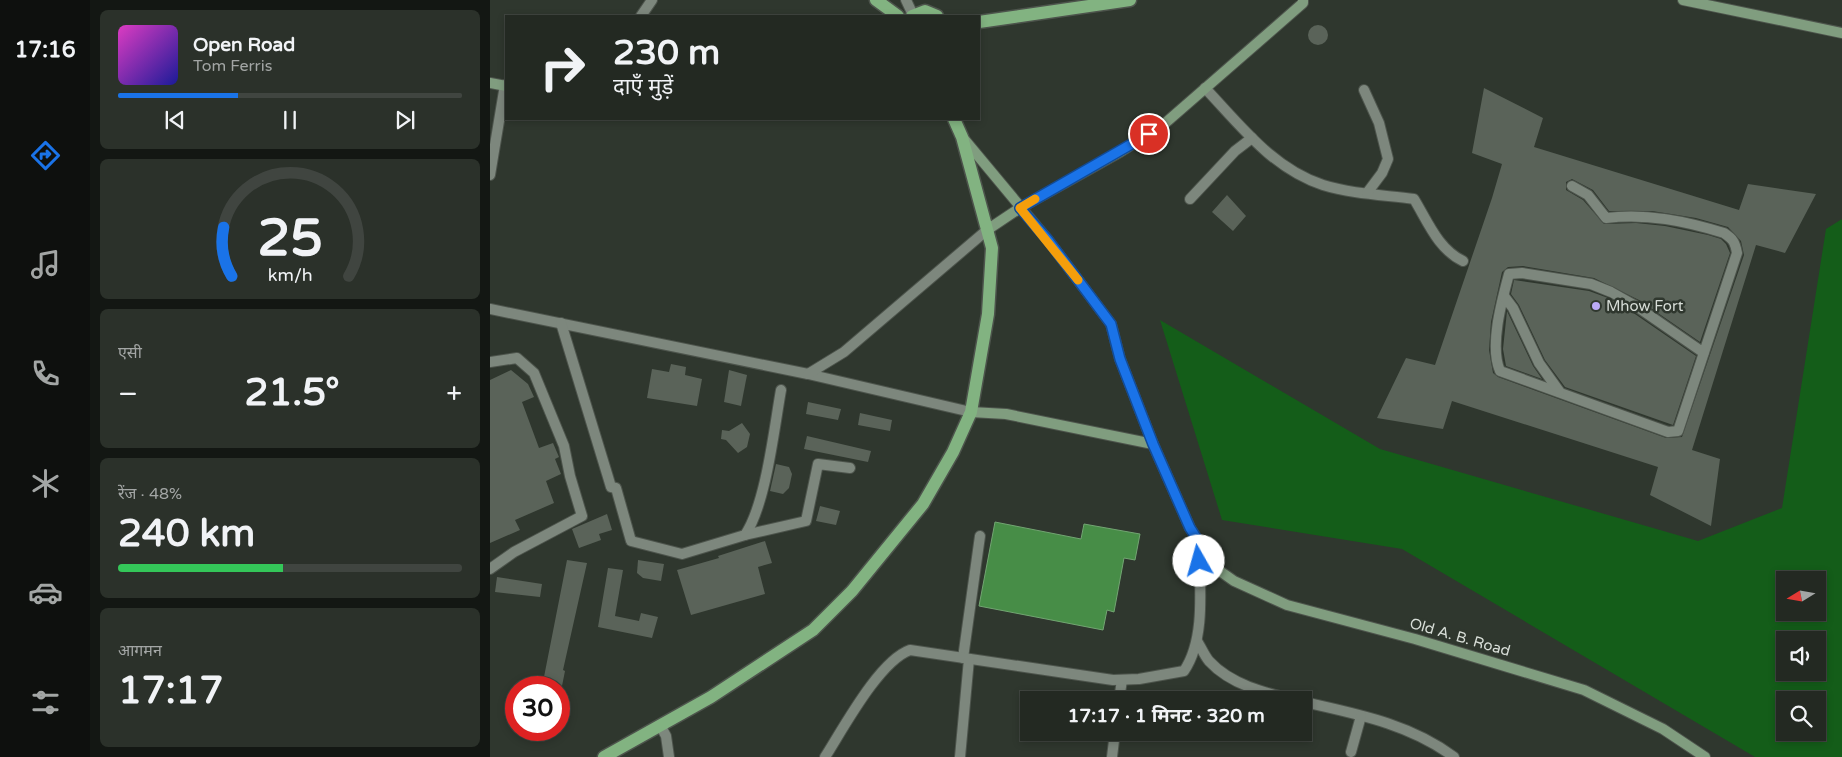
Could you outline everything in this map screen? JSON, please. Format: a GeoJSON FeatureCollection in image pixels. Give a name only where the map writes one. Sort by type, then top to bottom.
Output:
{"type":"FeatureCollection","features":[{"type":"Feature","properties":{"kind":"main road"},"geometry":{"type":"LineString","coordinates":[[876,0],[897,15]]}},
{"type":"Feature","properties":{"kind":"main road"},"geometry":{"type":"LineString","coordinates":[[980,22],[1130,0]]}},
{"type":"Feature","properties":{"kind":"main road"},"geometry":{"type":"LineString","coordinates":[[987,230],[1020,208],[1120,152],[1163,125],[1270,33],[1303,0]]}},
{"type":"Feature","properties":{"kind":"main road"},"geometry":{"type":"LineString","coordinates":[[1683,0],[1842,33]]}},
{"type":"Feature","properties":{"kind":"main road"},"geometry":{"type":"LineString","coordinates":[[915,15],[925,11],[935,15]]}},
{"type":"Feature","properties":{"kind":"main road"},"geometry":{"type":"LineString","coordinates":[[490,83],[505,86]]}},
{"type":"Feature","properties":{"kind":"main road"},"geometry":{"type":"LineString","coordinates":[[604,757],[711,697],[813,630],[852,592],[923,504],[953,452],[971,412],[988,314],[992,248],[962,137],[954,120]]}},
{"type":"Feature","properties":{"kind":"main road","name":"Old A. B. Road"},"geometry":{"type":"LineString","coordinates":[[962,137],[1048,240],[1111,324],[1120,359],[1153,444],[1190,528],[1217,569],[1254,592],[1287,605],[1415,639],[1584,690],[1663,729],[1705,757]]}},
{"type":"Feature","properties":{"kind":"main road"},"geometry":{"type":"LineString","coordinates":[[971,412],[1006,414],[1153,444]]}},
{"type":"Feature","properties":{"kind":"street"},"geometry":{"type":"LineString","coordinates":[[642,15],[652,0]]}},
{"type":"Feature","properties":{"kind":"street"},"geometry":{"type":"LineString","coordinates":[[906,0],[913,15]]}},
{"type":"Feature","properties":{"kind":"street"},"geometry":{"type":"LineString","coordinates":[[490,175],[505,86]]}},
{"type":"Feature","properties":{"kind":"street"},"geometry":{"type":"LineString","coordinates":[[1206,88],[1252,138],[1280,163],[1301,176],[1323,185],[1414,199],[1444,248],[1450,255],[1463,261]]}},
{"type":"Feature","properties":{"kind":"street"},"geometry":{"type":"LineString","coordinates":[[1364,90],[1379,123],[1388,159],[1382,173],[1367,193]]}},
{"type":"Feature","properties":{"kind":"street"},"geometry":{"type":"LineString","coordinates":[[1190,199],[1235,151],[1252,138]]}},
{"type":"Feature","properties":{"kind":"street"},"geometry":{"type":"LineString","coordinates":[[1572,186],[1588,195],[1606,218],[1628,215],[1667,218],[1717,231],[1732,238],[1737,253],[1704,353],[1678,431],[1668,432],[1500,371],[1495,359],[1509,274],[1522,273],[1591,284],[1612,292],[1636,306],[1704,353]]}},
{"type":"Feature","properties":{"kind":"street"},"geometry":{"type":"LineString","coordinates":[[808,374],[851,346],[987,230]]}},
{"type":"Feature","properties":{"kind":"street"},"geometry":{"type":"LineString","coordinates":[[1504,296],[1513,308],[1539,363],[1559,392]]}},
{"type":"Feature","properties":{"kind":"street"},"geometry":{"type":"LineString","coordinates":[[490,309],[808,374],[971,412]]}},
{"type":"Feature","properties":{"kind":"street"},"geometry":{"type":"LineString","coordinates":[[561,323],[611,487],[616,488],[631,541],[682,554],[746,535],[806,521],[818,464],[850,468]]}},
{"type":"Feature","properties":{"kind":"street"},"geometry":{"type":"LineString","coordinates":[[490,362],[517,358],[534,372],[564,446],[570,476],[582,516],[514,552],[490,569]]}},
{"type":"Feature","properties":{"kind":"street"},"geometry":{"type":"LineString","coordinates":[[746,535],[752,525],[760,500],[781,390]]}},
{"type":"Feature","properties":{"kind":"street"},"geometry":{"type":"LineString","coordinates":[[960,757],[966,659],[980,536]]}},
{"type":"Feature","properties":{"kind":"street"},"geometry":{"type":"LineString","coordinates":[[825,757],[877,680],[899,654],[910,650],[1098,679],[1122,680],[1184,671],[1193,657],[1197,641],[1199,542]]}},
{"type":"Feature","properties":{"kind":"street"},"geometry":{"type":"LineString","coordinates":[[1197,641],[1208,659],[1233,679],[1263,691]]}},
{"type":"Feature","properties":{"kind":"street"},"geometry":{"type":"LineString","coordinates":[[1120,691],[1122,680]]}},
{"type":"Feature","properties":{"kind":"street"},"geometry":{"type":"LineString","coordinates":[[1312,704],[1396,726],[1430,740],[1454,757]]}},
{"type":"Feature","properties":{"kind":"street"},"geometry":{"type":"LineString","coordinates":[[1351,752],[1361,716]]}},
{"type":"Feature","properties":{"kind":"street"},"geometry":{"type":"LineString","coordinates":[[660,725],[666,736],[669,757]]}},
{"type":"Feature","properties":{"kind":"street"},"geometry":{"type":"LineString","coordinates":[[1112,757],[1114,741]]}},
{"type":"Feature","properties":{"kind":"shaded area"},"geometry":{"type":"Polygon","coordinates":[[[1842,219],[1842,757],[1755,757],[1402,549],[1222,520],[1160,320],[1380,449],[1698,541],[1782,508],[1826,229],[1842,219]]]}},
{"type":"Feature","properties":{"kind":"shaded area"},"geometry":{"type":"Polygon","coordinates":[[[995,522],[1081,539],[1084,524],[1140,534],[1135,560],[1124,558],[1114,612],[1107,610],[1103,630],[979,606],[995,522]]]}},
{"type":"Feature","properties":{"kind":"building"},"geometry":{"type":"Polygon","coordinates":[[[1318,25],[1325,28],[1328,35],[1325,42],[1318,45],[1311,42],[1308,35],[1311,28],[1318,25]]]}},
{"type":"Feature","properties":{"kind":"building","name":"Mhow Fort"},"geometry":{"type":"Polygon","coordinates":[[[1484,88],[1543,118],[1534,147],[1739,210],[1748,184],[1816,194],[1785,253],[1756,245],[1692,450],[1720,459],[1711,526],[1650,495],[1658,467],[1452,401],[1443,429],[1377,418],[1406,358],[1435,365],[1502,164],[1472,153],[1484,88]],[[1572,179],[1566,182],[1566,190],[1583,200],[1604,224],[1636,223],[1665,226],[1708,235],[1721,239],[1726,244],[1730,253],[1700,342],[1639,300],[1594,278],[1523,266],[1508,267],[1502,272],[1491,322],[1489,350],[1493,373],[1498,377],[1666,438],[1682,437],[1744,255],[1741,241],[1728,227],[1696,218],[1652,211],[1609,211],[1593,190],[1572,179]]]}},
{"type":"Feature","properties":{"kind":"building"},"geometry":{"type":"Polygon","coordinates":[[[1227,195],[1246,216],[1233,231],[1212,212],[1227,195]]]}},
{"type":"Feature","properties":{"kind":"building"},"geometry":{"type":"Polygon","coordinates":[[[1514,280],[1589,291],[1608,298],[1632,312],[1696,356],[1673,425],[1565,387],[1545,360],[1519,305],[1511,294],[1514,280]]]}},
{"type":"Feature","properties":{"kind":"building"},"geometry":{"type":"Polygon","coordinates":[[[1507,311],[1533,366],[1542,379],[1506,366],[1503,349],[1507,311]]]}},
{"type":"Feature","properties":{"kind":"building"},"geometry":{"type":"Polygon","coordinates":[[[671,364],[686,367],[685,375],[702,379],[697,406],[647,398],[652,369],[669,372],[671,364]]]}},
{"type":"Feature","properties":{"kind":"building"},"geometry":{"type":"Polygon","coordinates":[[[511,370],[528,384],[534,397],[522,402],[539,448],[553,443],[559,457],[555,459],[561,474],[546,481],[554,503],[515,520],[520,530],[490,543],[490,380],[511,370]]]}},
{"type":"Feature","properties":{"kind":"building"},"geometry":{"type":"Polygon","coordinates":[[[729,370],[747,375],[741,406],[724,402],[729,370]]]}},
{"type":"Feature","properties":{"kind":"building"},"geometry":{"type":"Polygon","coordinates":[[[808,402],[841,409],[838,420],[806,414],[808,402]]]}},
{"type":"Feature","properties":{"kind":"building"},"geometry":{"type":"Polygon","coordinates":[[[860,413],[892,420],[890,431],[858,425],[860,413]]]}},
{"type":"Feature","properties":{"kind":"building"},"geometry":{"type":"Polygon","coordinates":[[[742,423],[750,434],[747,447],[738,453],[726,440],[721,439],[722,430],[729,431],[742,423]]]}},
{"type":"Feature","properties":{"kind":"building"},"geometry":{"type":"Polygon","coordinates":[[[807,436],[871,451],[868,462],[804,449],[807,436]]]}},
{"type":"Feature","properties":{"kind":"building"},"geometry":{"type":"Polygon","coordinates":[[[776,464],[789,467],[792,474],[789,488],[783,494],[770,491],[776,464]]]}},
{"type":"Feature","properties":{"kind":"building"},"geometry":{"type":"Polygon","coordinates":[[[820,506],[840,511],[836,525],[816,521],[820,506]]]}},
{"type":"Feature","properties":{"kind":"building"},"geometry":{"type":"Polygon","coordinates":[[[607,514],[612,530],[599,534],[601,540],[579,548],[572,529],[607,514]]]}},
{"type":"Feature","properties":{"kind":"building"},"geometry":{"type":"Polygon","coordinates":[[[765,541],[772,563],[758,567],[765,594],[691,615],[677,570],[719,558],[718,556],[765,541]]]}},
{"type":"Feature","properties":{"kind":"building"},"geometry":{"type":"Polygon","coordinates":[[[567,560],[587,563],[563,670],[565,671],[564,676],[544,676],[567,560]]]}},
{"type":"Feature","properties":{"kind":"building"},"geometry":{"type":"Polygon","coordinates":[[[638,560],[664,564],[661,581],[643,578],[637,573],[638,560]]]}},
{"type":"Feature","properties":{"kind":"building"},"geometry":{"type":"Polygon","coordinates":[[[608,568],[623,570],[615,616],[639,621],[641,613],[658,617],[652,638],[598,627],[608,568]]]}},
{"type":"Feature","properties":{"kind":"building"},"geometry":{"type":"Polygon","coordinates":[[[497,577],[542,584],[540,597],[495,592],[497,577]]]}},
{"type":"Feature","properties":{"kind":"slow traffic"},"geometry":{"type":"LineString","coordinates":[[1035,199],[1020,208],[1048,240],[1078,280]]}},
{"type":"Feature","properties":{"kind":"place","name":"Mhow Fort"},"geometry":{"type":"Point","coordinates":[1596,306]}},
{"type":"Feature","properties":{"kind":"route"},"geometry":{"type":"LineString","coordinates":[[1149,134],[1020,208],[1048,240],[1111,324],[1120,359],[1153,444],[1190,528],[1199,542],[1199,561]]}}]}
